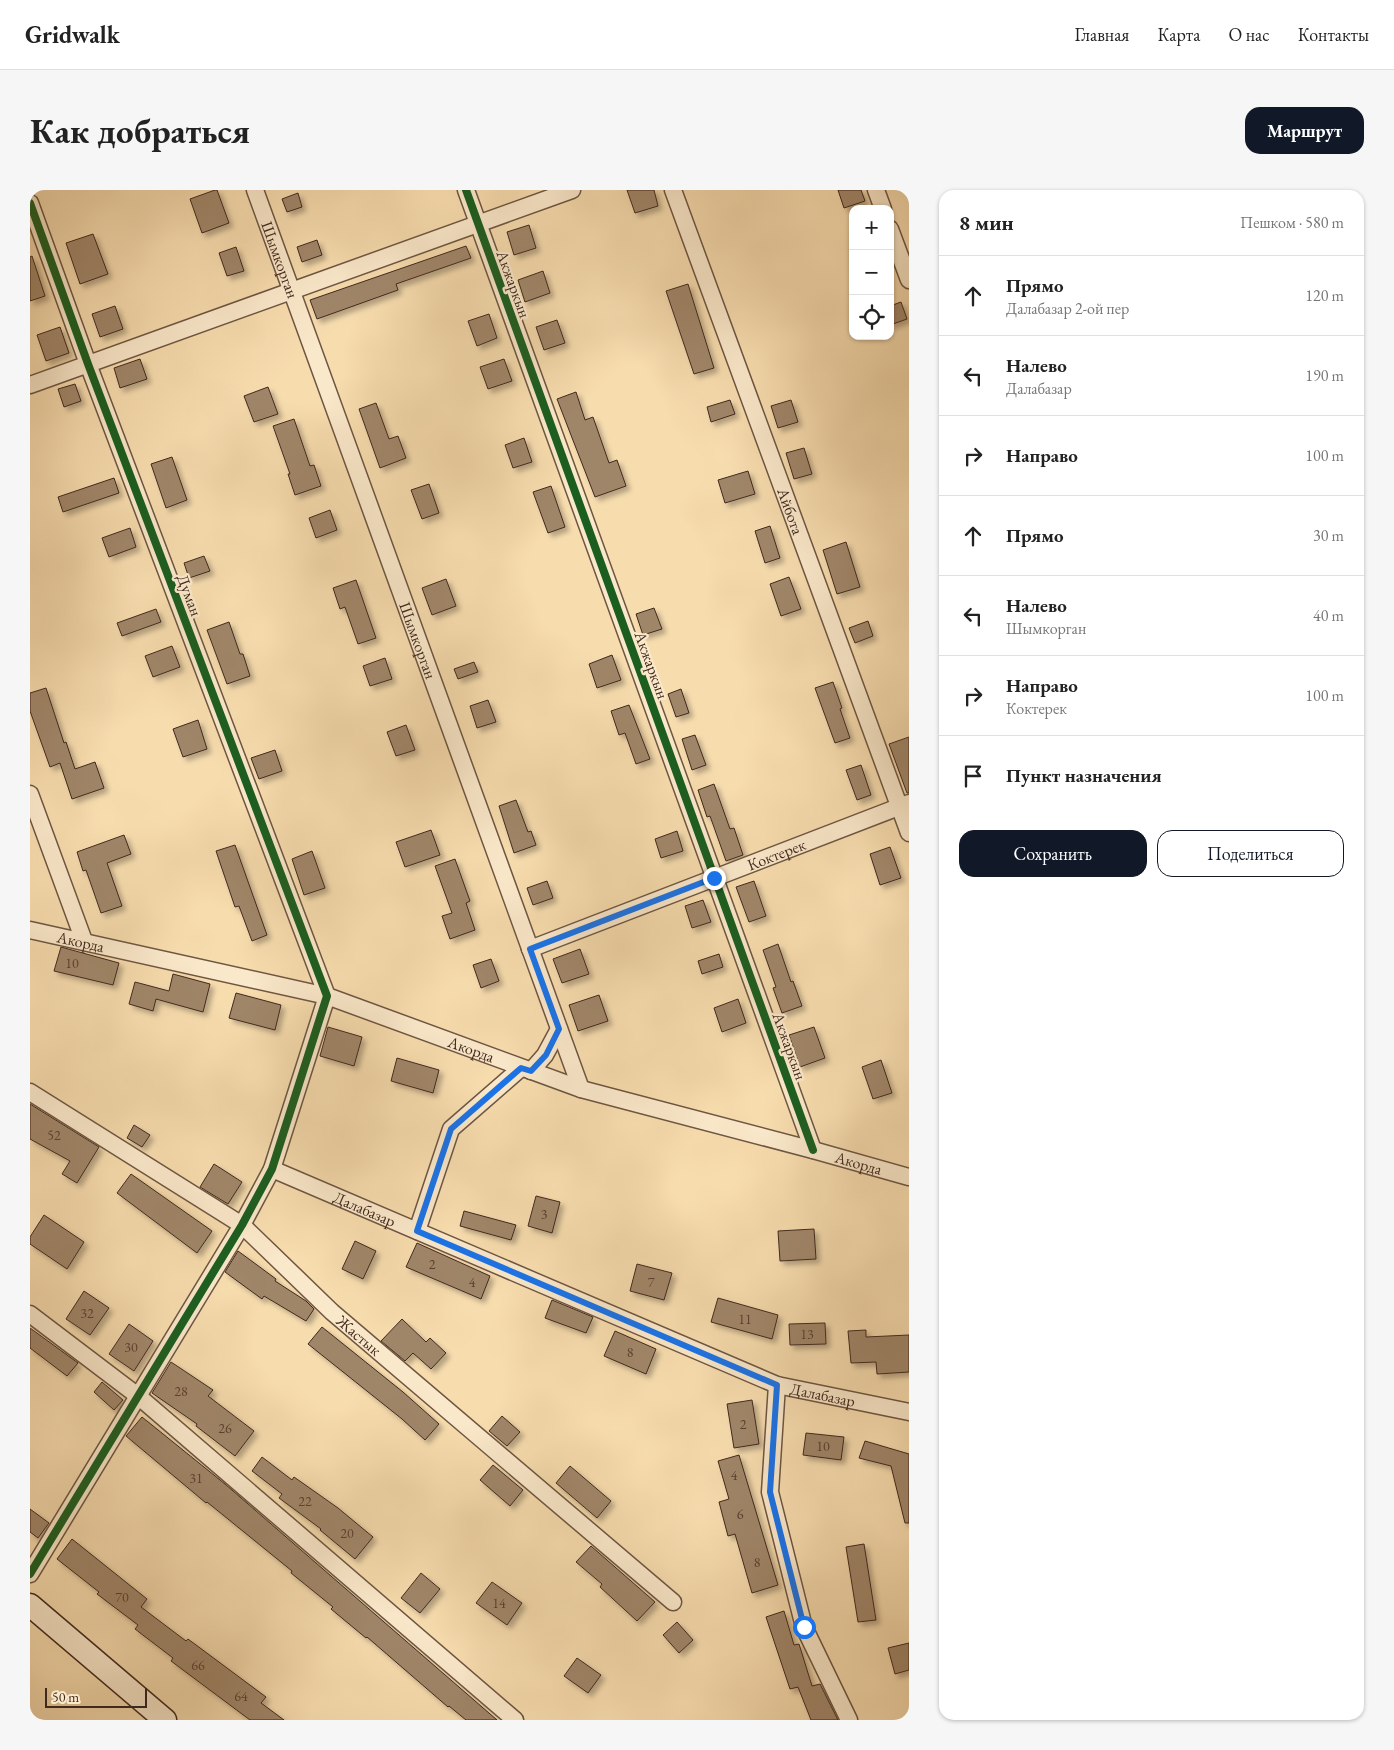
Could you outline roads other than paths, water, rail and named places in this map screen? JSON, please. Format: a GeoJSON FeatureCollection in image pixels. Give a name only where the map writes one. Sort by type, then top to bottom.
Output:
{"type":"FeatureCollection","features":[{"type":"Feature","properties":{"kind":"main road"},"geometry":{"type":"LineString","coordinates":[[30,1605],[165,1720]]}},
{"type":"Feature","properties":{"kind":"street","name":"Шымкорган"},"geometry":{"type":"LineString","coordinates":[[255,190],[581,1089]]}},
{"type":"Feature","properties":{"kind":"street","name":"Акжаркын"},"geometry":{"type":"LineString","coordinates":[[466,190],[813,1150]]}},
{"type":"Feature","properties":{"kind":"street"},"geometry":{"type":"LineString","coordinates":[[30,385],[572,190]]}},
{"type":"Feature","properties":{"kind":"street","name":"Айбота"},"geometry":{"type":"LineString","coordinates":[[673,190],[904,804],[909,833]]}},
{"type":"Feature","properties":{"kind":"street"},"geometry":{"type":"LineString","coordinates":[[876,190],[882,205]]}},
{"type":"Feature","properties":{"kind":"street","name":"Думан"},"geometry":{"type":"LineString","coordinates":[[30,203],[88,364],[327,996]]}},
{"type":"Feature","properties":{"kind":"street"},"geometry":{"type":"LineString","coordinates":[[894,240],[909,280]]}},
{"type":"Feature","properties":{"kind":"street"},"geometry":{"type":"LineString","coordinates":[[30,794],[84,941]]}},
{"type":"Feature","properties":{"kind":"street","name":"Коктерек"},"geometry":{"type":"LineString","coordinates":[[530,949],[904,804]]}},
{"type":"Feature","properties":{"kind":"street","name":"Акорда"},"geometry":{"type":"LineString","coordinates":[[30,930],[327,996],[581,1089],[909,1177]]}},
{"type":"Feature","properties":{"kind":"street"},"geometry":{"type":"LineString","coordinates":[[30,1574],[35,1556],[138,1396],[242,1225],[272,1169],[327,996]]}},
{"type":"Feature","properties":{"kind":"street"},"geometry":{"type":"LineString","coordinates":[[417,1231],[451,1129],[546,1055],[559,1029]]}},
{"type":"Feature","properties":{"kind":"street","name":"Жастык"},"geometry":{"type":"LineString","coordinates":[[30,1092],[242,1225],[332,1312],[673,1602]]}},
{"type":"Feature","properties":{"kind":"street","name":"Далабазар"},"geometry":{"type":"LineString","coordinates":[[272,1169],[777,1385],[909,1412]]}},
{"type":"Feature","properties":{"kind":"street"},"geometry":{"type":"LineString","coordinates":[[30,1314],[138,1396],[515,1720]]}},
{"type":"Feature","properties":{"kind":"street"},"geometry":{"type":"LineString","coordinates":[[777,1385],[770,1492],[804,1627],[849,1720]]}}]}
